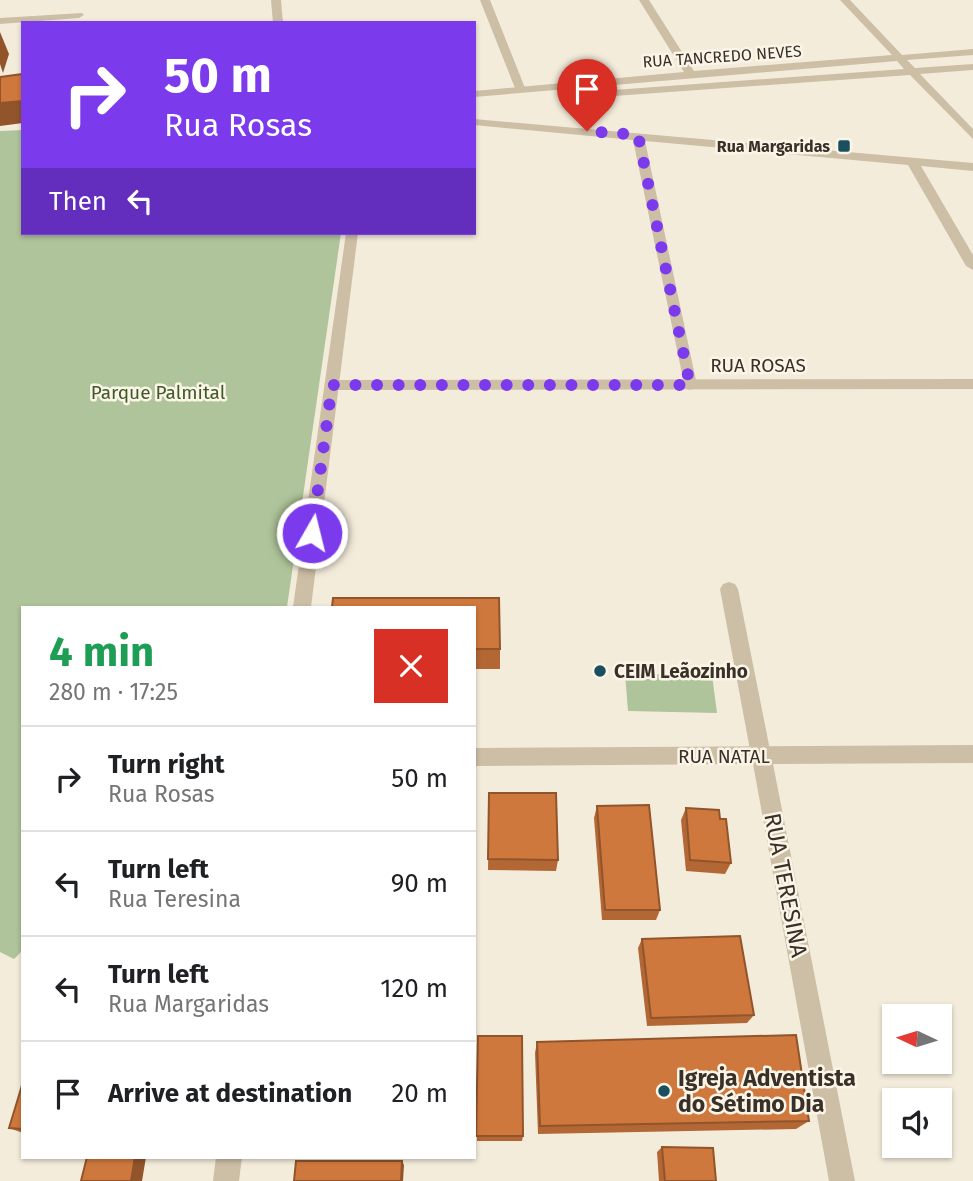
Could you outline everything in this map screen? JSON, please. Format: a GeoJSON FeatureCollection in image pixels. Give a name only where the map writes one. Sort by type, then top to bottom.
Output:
{"type":"FeatureCollection","features":[{"type":"Feature","properties":{"kind":"street"},"geometry":{"type":"LineString","coordinates":[[0,21],[79,19],[82,0]]}},
{"type":"Feature","properties":{"kind":"street"},"geometry":{"type":"LineString","coordinates":[[276,0],[278,21]]}},
{"type":"Feature","properties":{"kind":"street"},"geometry":{"type":"LineString","coordinates":[[485,0],[520,88]]}},
{"type":"Feature","properties":{"kind":"street"},"geometry":{"type":"LineString","coordinates":[[644,0],[691,74]]}},
{"type":"Feature","properties":{"kind":"street"},"geometry":{"type":"LineString","coordinates":[[845,0],[973,136]]}},
{"type":"Feature","properties":{"kind":"street","name":"RUA TANCREDO NEVES"},"geometry":{"type":"LineString","coordinates":[[476,94],[973,52]]}},
{"type":"Feature","properties":{"kind":"street","name":"RUA TANCREDO NEVES"},"geometry":{"type":"LineString","coordinates":[[479,122],[480,101],[973,67]]}},
{"type":"Feature","properties":{"kind":"street"},"geometry":{"type":"LineString","coordinates":[[479,122],[973,167]]}},
{"type":"Feature","properties":{"kind":"street"},"geometry":{"type":"LineString","coordinates":[[638,135],[690,385]]}},
{"type":"Feature","properties":{"kind":"street"},"geometry":{"type":"LineString","coordinates":[[912,161],[973,266]]}},
{"type":"Feature","properties":{"kind":"street"},"geometry":{"type":"LineString","coordinates":[[302,606],[352,235]]}},
{"type":"Feature","properties":{"kind":"street","name":"RUA ROSAS"},"geometry":{"type":"LineString","coordinates":[[332,385],[973,384]]}},
{"type":"Feature","properties":{"kind":"street","name":"RUA TERESINA"},"geometry":{"type":"LineString","coordinates":[[729,589],[842,1181]]}},
{"type":"Feature","properties":{"kind":"street","name":"RUA NATAL"},"geometry":{"type":"LineString","coordinates":[[476,757],[973,754]]}},
{"type":"Feature","properties":{"kind":"street"},"geometry":{"type":"LineString","coordinates":[[226,1181],[229,1159]]}},
{"type":"Feature","properties":{"kind":"green space","name":"Parque Palmital"},"geometry":{"type":"Polygon","coordinates":[[[21,130],[21,235],[341,235],[287,606],[21,606],[21,952],[14,959],[0,952],[0,131],[21,130]]]}},
{"type":"Feature","properties":{"kind":"green space"},"geometry":{"type":"Polygon","coordinates":[[[625,674],[712,675],[717,713],[628,711],[625,674]]]}},
{"type":"Feature","properties":{"kind":"building"},"geometry":{"type":"Polygon","coordinates":[[[21,74],[21,101],[0,103],[0,77],[21,74]]]}},
{"type":"Feature","properties":{"kind":"building"},"geometry":{"type":"Polygon","coordinates":[[[333,598],[499,598],[500,649],[476,649],[476,606],[332,606],[333,598]]]}},
{"type":"Feature","properties":{"kind":"building"},"geometry":{"type":"Polygon","coordinates":[[[489,793],[556,793],[558,860],[488,859],[489,793]]]}},
{"type":"Feature","properties":{"kind":"building"},"geometry":{"type":"Polygon","coordinates":[[[649,805],[660,910],[605,910],[597,806],[649,805]]]}},
{"type":"Feature","properties":{"kind":"building"},"geometry":{"type":"Polygon","coordinates":[[[686,808],[719,810],[720,819],[726,819],[731,863],[690,860],[686,808]]]}},
{"type":"Feature","properties":{"kind":"building"},"geometry":{"type":"Polygon","coordinates":[[[740,936],[754,1015],[651,1018],[642,939],[740,936]]]}},
{"type":"Feature","properties":{"kind":"building","name":"Igreja Adventista do Sétimo Dia"},"geometry":{"type":"Polygon","coordinates":[[[796,1035],[809,1121],[540,1126],[537,1042],[796,1035]]]}},
{"type":"Feature","properties":{"kind":"building"},"geometry":{"type":"Polygon","coordinates":[[[478,1036],[522,1036],[523,1136],[476,1136],[478,1036]]]}},
{"type":"Feature","properties":{"kind":"building"},"geometry":{"type":"Polygon","coordinates":[[[21,1089],[21,1129],[9,1128],[21,1089]]]}},
{"type":"Feature","properties":{"kind":"building"},"geometry":{"type":"Polygon","coordinates":[[[662,1147],[713,1148],[716,1181],[665,1181],[662,1147]]]}},
{"type":"Feature","properties":{"kind":"building"},"geometry":{"type":"Polygon","coordinates":[[[86,1159],[135,1159],[131,1181],[81,1181],[86,1159]]]}},
{"type":"Feature","properties":{"kind":"building"},"geometry":{"type":"Polygon","coordinates":[[[296,1161],[402,1161],[401,1181],[294,1181],[296,1161]]]}},
{"type":"Feature","properties":{"kind":"place","name":"Rua Margaridas"},"geometry":{"type":"Point","coordinates":[844,146]}},
{"type":"Feature","properties":{"kind":"place","name":"CEIM Leãozinho"},"geometry":{"type":"Point","coordinates":[600,671]}},
{"type":"Feature","properties":{"kind":"place","name":"Igreja Adventista do Sétimo Dia"},"geometry":{"type":"Point","coordinates":[664,1091]}},
{"type":"Feature","properties":{"kind":"route"},"geometry":{"type":"LineString","coordinates":[[312,533],[332,385],[690,385],[638,135],[587,131]]}}]}
